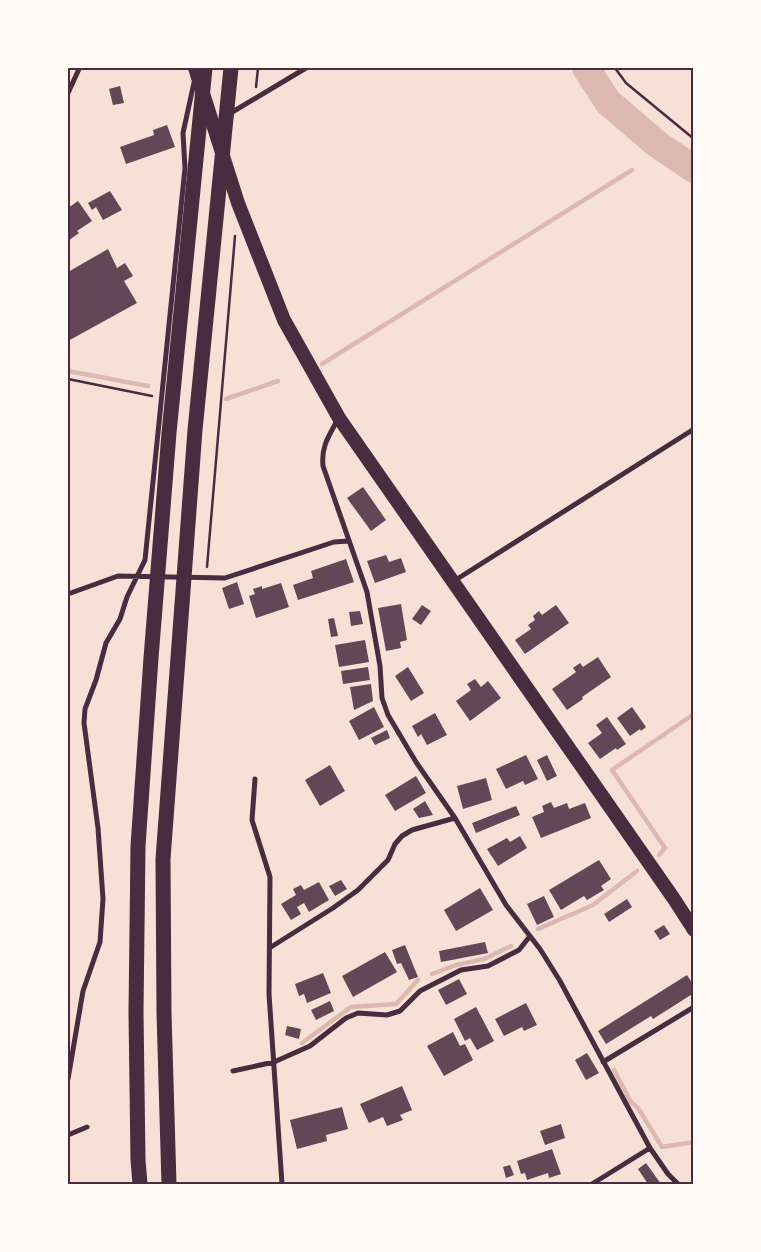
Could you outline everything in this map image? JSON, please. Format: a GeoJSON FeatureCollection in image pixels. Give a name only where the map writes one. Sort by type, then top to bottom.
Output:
{"type":"FeatureCollection","features":[{"type":"Feature","properties":{"kind":"highway"},"geometry":{"type":"LineString","coordinates":[[168,1184],[163,859],[195,430],[230,68]]}},
{"type":"Feature","properties":{"kind":"highway"},"geometry":{"type":"LineString","coordinates":[[199,69],[212,125],[238,203],[284,320],[339,418],[694,930]]}},
{"type":"Feature","properties":{"kind":"highway"},"geometry":{"type":"LineString","coordinates":[[140,1184],[136,1012],[138,846],[151,658],[199,69]]}},
{"type":"Feature","properties":{"kind":"street"},"geometry":{"type":"LineString","coordinates":[[68,93],[79,68]]}},
{"type":"Feature","properties":{"kind":"street"},"geometry":{"type":"LineString","coordinates":[[212,125],[306,68]]}},
{"type":"Feature","properties":{"kind":"street"},"geometry":{"type":"LineString","coordinates":[[68,1079],[83,991],[100,942],[103,899],[98,828],[84,723],[85,708],[96,680],[106,642],[120,619],[127,598],[145,560],[185,168],[183,133],[199,69]]}},
{"type":"Feature","properties":{"kind":"street"},"geometry":{"type":"LineString","coordinates":[[339,418],[324,444],[322,453],[323,466],[367,592],[380,666],[382,698],[388,715],[416,762],[455,818],[506,905],[530,936],[560,981],[650,1148],[668,1174],[678,1184]]}},
{"type":"Feature","properties":{"kind":"street"},"geometry":{"type":"LineString","coordinates":[[453,582],[694,429]]}},
{"type":"Feature","properties":{"kind":"street"},"geometry":{"type":"LineString","coordinates":[[68,594],[118,576],[226,578],[334,542],[348,541]]}},
{"type":"Feature","properties":{"kind":"street"},"geometry":{"type":"LineString","coordinates":[[255,779],[252,820],[270,877],[271,947],[269,994],[282,1184]]}},
{"type":"Feature","properties":{"kind":"street"},"geometry":{"type":"LineString","coordinates":[[271,947],[358,890],[388,860],[395,844],[402,836],[412,830],[455,818]]}},
{"type":"Feature","properties":{"kind":"street"},"geometry":{"type":"LineString","coordinates":[[233,1071],[274,1062],[310,1046],[346,1018],[358,1013],[387,1015],[400,1011],[420,992],[461,970],[488,966],[519,950],[530,936]]}},
{"type":"Feature","properties":{"kind":"street"},"geometry":{"type":"LineString","coordinates":[[604,1062],[694,1007]]}},
{"type":"Feature","properties":{"kind":"street"},"geometry":{"type":"LineString","coordinates":[[68,1135],[87,1127]]}},
{"type":"Feature","properties":{"kind":"street"},"geometry":{"type":"LineString","coordinates":[[592,1184],[650,1148]]}},
{"type":"Feature","properties":{"kind":"path"},"geometry":{"type":"LineString","coordinates":[[255,99],[258,68]]}},
{"type":"Feature","properties":{"kind":"path"},"geometry":{"type":"LineString","coordinates":[[615,68],[626,83],[694,139]]}},
{"type":"Feature","properties":{"kind":"path"},"geometry":{"type":"LineString","coordinates":[[206,579],[235,233]]}},
{"type":"Feature","properties":{"kind":"path"},"geometry":{"type":"LineString","coordinates":[[68,379],[161,398]]}},
{"type":"Feature","properties":{"kind":"building"},"geometry":{"type":"Polygon","coordinates":[[[120,86],[124,103],[113,105],[109,89],[120,86]]]}},
{"type":"Feature","properties":{"kind":"building"},"geometry":{"type":"Polygon","coordinates":[[[167,125],[175,147],[126,164],[120,147],[154,135],[153,130],[167,125]]]}},
{"type":"Feature","properties":{"kind":"building"},"geometry":{"type":"Polygon","coordinates":[[[110,191],[122,210],[103,220],[96,207],[92,210],[88,203],[110,191]]]}},
{"type":"Feature","properties":{"kind":"building"},"geometry":{"type":"Polygon","coordinates":[[[78,201],[92,221],[77,231],[79,233],[68,241],[68,208],[78,201]]]}},
{"type":"Feature","properties":{"kind":"building"},"geometry":{"type":"Polygon","coordinates":[[[108,249],[117,268],[125,263],[133,276],[124,281],[137,303],[68,341],[68,272],[108,249]]]}},
{"type":"Feature","properties":{"kind":"building"},"geometry":{"type":"Polygon","coordinates":[[[363,487],[386,520],[371,531],[347,498],[363,487]]]}},
{"type":"Feature","properties":{"kind":"building"},"geometry":{"type":"Polygon","coordinates":[[[386,555],[389,562],[401,558],[406,572],[375,583],[367,561],[386,555]]]}},
{"type":"Feature","properties":{"kind":"building"},"geometry":{"type":"Polygon","coordinates":[[[346,559],[354,582],[298,600],[293,585],[313,578],[311,571],[346,559]]]}},
{"type":"Feature","properties":{"kind":"building"},"geometry":{"type":"Polygon","coordinates":[[[237,582],[244,604],[229,609],[222,588],[237,582]]]}},
{"type":"Feature","properties":{"kind":"building"},"geometry":{"type":"Polygon","coordinates":[[[281,583],[289,607],[256,618],[249,596],[255,594],[253,589],[262,586],[262,589],[281,583]]]}},
{"type":"Feature","properties":{"kind":"building"},"geometry":{"type":"Polygon","coordinates":[[[401,604],[407,640],[400,642],[401,648],[386,651],[378,608],[401,604]]]}},
{"type":"Feature","properties":{"kind":"building"},"geometry":{"type":"Polygon","coordinates":[[[422,605],[431,611],[421,625],[412,619],[422,605]]]}},
{"type":"Feature","properties":{"kind":"building"},"geometry":{"type":"Polygon","coordinates":[[[556,605],[569,623],[525,654],[515,640],[531,629],[528,625],[535,620],[533,616],[539,611],[542,615],[556,605]]]}},
{"type":"Feature","properties":{"kind":"building"},"geometry":{"type":"Polygon","coordinates":[[[360,611],[363,624],[351,626],[349,612],[360,611]]]}},
{"type":"Feature","properties":{"kind":"building"},"geometry":{"type":"Polygon","coordinates":[[[334,618],[338,636],[331,637],[328,619],[334,618]]]}},
{"type":"Feature","properties":{"kind":"building"},"geometry":{"type":"Polygon","coordinates":[[[365,640],[369,662],[339,667],[335,645],[365,640]]]}},
{"type":"Feature","properties":{"kind":"building"},"geometry":{"type":"Polygon","coordinates":[[[598,657],[611,677],[567,710],[552,689],[576,672],[573,668],[580,663],[583,667],[598,657]]]}},
{"type":"Feature","properties":{"kind":"building"},"geometry":{"type":"Polygon","coordinates":[[[368,667],[370,680],[343,684],[341,671],[368,667]]]}},
{"type":"Feature","properties":{"kind":"building"},"geometry":{"type":"Polygon","coordinates":[[[408,667],[424,693],[411,701],[395,676],[408,667]]]}},
{"type":"Feature","properties":{"kind":"building"},"geometry":{"type":"Polygon","coordinates":[[[475,679],[481,687],[488,681],[501,698],[470,721],[456,701],[471,690],[467,684],[475,679]]]}},
{"type":"Feature","properties":{"kind":"building"},"geometry":{"type":"Polygon","coordinates":[[[371,684],[373,701],[354,710],[350,687],[371,684]]]}},
{"type":"Feature","properties":{"kind":"building"},"geometry":{"type":"Polygon","coordinates":[[[374,707],[384,727],[359,740],[349,721],[374,707]]]}},
{"type":"Feature","properties":{"kind":"building"},"geometry":{"type":"Polygon","coordinates":[[[632,707],[646,727],[630,736],[617,718],[632,707]]]}},
{"type":"Feature","properties":{"kind":"building"},"geometry":{"type":"Polygon","coordinates":[[[435,713],[447,735],[427,745],[421,734],[418,737],[412,726],[435,713]]]}},
{"type":"Feature","properties":{"kind":"building"},"geometry":{"type":"Polygon","coordinates":[[[607,717],[626,744],[617,750],[616,748],[600,759],[588,743],[602,733],[596,725],[607,717]]]}},
{"type":"Feature","properties":{"kind":"building"},"geometry":{"type":"Polygon","coordinates":[[[387,730],[390,738],[375,745],[371,738],[387,730]]]}},
{"type":"Feature","properties":{"kind":"building"},"geometry":{"type":"Polygon","coordinates":[[[526,755],[538,779],[525,785],[523,781],[506,789],[496,769],[526,755]]]}},
{"type":"Feature","properties":{"kind":"building"},"geometry":{"type":"Polygon","coordinates":[[[547,755],[557,776],[547,781],[537,760],[547,755]]]}},
{"type":"Feature","properties":{"kind":"building"},"geometry":{"type":"Polygon","coordinates":[[[330,765],[345,791],[320,806],[305,780],[330,765]]]}},
{"type":"Feature","properties":{"kind":"building"},"geometry":{"type":"Polygon","coordinates":[[[416,776],[426,793],[395,811],[385,795],[416,776]]]}},
{"type":"Feature","properties":{"kind":"building"},"geometry":{"type":"Polygon","coordinates":[[[486,778],[492,800],[463,809],[457,786],[486,778]]]}},
{"type":"Feature","properties":{"kind":"building"},"geometry":{"type":"Polygon","coordinates":[[[425,801],[433,815],[419,818],[413,809],[425,801]]]}},
{"type":"Feature","properties":{"kind":"building"},"geometry":{"type":"Polygon","coordinates":[[[551,802],[554,808],[567,803],[569,809],[585,803],[591,818],[541,838],[532,817],[544,812],[542,806],[551,802]]]}},
{"type":"Feature","properties":{"kind":"building"},"geometry":{"type":"Polygon","coordinates":[[[516,806],[520,815],[476,833],[472,823],[516,806]]]}},
{"type":"Feature","properties":{"kind":"building"},"geometry":{"type":"Polygon","coordinates":[[[520,836],[527,848],[498,866],[487,849],[507,838],[510,842],[520,836]]]}},
{"type":"Feature","properties":{"kind":"building"},"geometry":{"type":"Polygon","coordinates":[[[599,860],[611,879],[601,886],[604,890],[587,900],[584,896],[561,910],[549,890],[599,860]]]}},
{"type":"Feature","properties":{"kind":"building"},"geometry":{"type":"Polygon","coordinates":[[[341,880],[347,889],[335,896],[329,886],[341,880]]]}},
{"type":"Feature","properties":{"kind":"building"},"geometry":{"type":"Polygon","coordinates":[[[319,882],[329,900],[309,912],[304,903],[297,907],[301,914],[291,920],[281,904],[296,895],[293,889],[301,885],[304,890],[319,882]]]}},
{"type":"Feature","properties":{"kind":"building"},"geometry":{"type":"Polygon","coordinates":[[[480,888],[493,910],[456,931],[444,910],[480,888]]]}},
{"type":"Feature","properties":{"kind":"building"},"geometry":{"type":"Polygon","coordinates":[[[544,896],[554,917],[537,925],[527,904],[544,896]]]}},
{"type":"Feature","properties":{"kind":"building"},"geometry":{"type":"Polygon","coordinates":[[[627,899],[632,907],[609,922],[604,914],[627,899]]]}},
{"type":"Feature","properties":{"kind":"building"},"geometry":{"type":"Polygon","coordinates":[[[664,925],[670,934],[660,940],[654,931],[664,925]]]}},
{"type":"Feature","properties":{"kind":"building"},"geometry":{"type":"Polygon","coordinates":[[[485,942],[488,953],[441,962],[439,951],[485,942]]]}},
{"type":"Feature","properties":{"kind":"building"},"geometry":{"type":"Polygon","coordinates":[[[405,945],[418,977],[409,980],[401,963],[397,964],[392,950],[405,945]]]}},
{"type":"Feature","properties":{"kind":"building"},"geometry":{"type":"Polygon","coordinates":[[[385,952],[397,972],[353,997],[342,976],[385,952]]]}},
{"type":"Feature","properties":{"kind":"building"},"geometry":{"type":"Polygon","coordinates":[[[323,973],[331,993],[307,1003],[304,994],[299,996],[295,984],[323,973]]]}},
{"type":"Feature","properties":{"kind":"building"},"geometry":{"type":"Polygon","coordinates":[[[687,975],[694,986],[694,993],[653,1019],[651,1016],[606,1044],[598,1031],[687,975]]]}},
{"type":"Feature","properties":{"kind":"building"},"geometry":{"type":"Polygon","coordinates":[[[459,979],[467,994],[446,1005],[438,990],[459,979]]]}},
{"type":"Feature","properties":{"kind":"building"},"geometry":{"type":"Polygon","coordinates":[[[330,1001],[334,1011],[316,1020],[311,1010],[330,1001]]]}},
{"type":"Feature","properties":{"kind":"building"},"geometry":{"type":"Polygon","coordinates":[[[526,1003],[537,1025],[524,1031],[522,1027],[504,1036],[495,1019],[526,1003]]]}},
{"type":"Feature","properties":{"kind":"building"},"geometry":{"type":"Polygon","coordinates":[[[476,1007],[494,1041],[477,1050],[470,1038],[465,1041],[454,1019],[476,1007]]]}},
{"type":"Feature","properties":{"kind":"building"},"geometry":{"type":"Polygon","coordinates":[[[287,1026],[301,1029],[299,1039],[285,1035],[287,1026]]]}},
{"type":"Feature","properties":{"kind":"building"},"geometry":{"type":"Polygon","coordinates":[[[453,1032],[460,1046],[465,1044],[473,1060],[444,1076],[427,1046],[453,1032]]]}},
{"type":"Feature","properties":{"kind":"building"},"geometry":{"type":"Polygon","coordinates":[[[587,1053],[599,1073],[586,1080],[575,1060],[587,1053]]]}},
{"type":"Feature","properties":{"kind":"building"},"geometry":{"type":"Polygon","coordinates":[[[402,1086],[412,1110],[400,1115],[403,1120],[387,1126],[383,1117],[369,1123],[360,1104],[402,1086]]]}},
{"type":"Feature","properties":{"kind":"building"},"geometry":{"type":"Polygon","coordinates":[[[342,1107],[348,1129],[326,1135],[327,1141],[297,1149],[290,1120],[342,1107]]]}},
{"type":"Feature","properties":{"kind":"building"},"geometry":{"type":"Polygon","coordinates":[[[561,1124],[565,1138],[545,1145],[540,1131],[561,1124]]]}},
{"type":"Feature","properties":{"kind":"building"},"geometry":{"type":"Polygon","coordinates":[[[552,1149],[561,1174],[549,1178],[548,1173],[527,1180],[525,1173],[521,1174],[517,1161],[552,1149]]]}},
{"type":"Feature","properties":{"kind":"building"},"geometry":{"type":"Polygon","coordinates":[[[646,1163],[661,1184],[648,1184],[638,1169],[646,1163]]]}},
{"type":"Feature","properties":{"kind":"building"},"geometry":{"type":"Polygon","coordinates":[[[510,1165],[514,1175],[506,1178],[503,1167],[510,1165]]]}},
{"type":"Feature","properties":{"kind":"waterway"},"geometry":{"type":"LineString","coordinates":[[586,68],[608,102],[657,144],[694,169]]}},
{"type":"Feature","properties":{"kind":"waterway"},"geometry":{"type":"LineString","coordinates":[[322,364],[632,170]]}},
{"type":"Feature","properties":{"kind":"waterway"},"geometry":{"type":"LineString","coordinates":[[68,371],[148,386]]}},
{"type":"Feature","properties":{"kind":"waterway"},"geometry":{"type":"LineString","coordinates":[[226,399],[278,381]]}},
{"type":"Feature","properties":{"kind":"waterway"},"geometry":{"type":"LineString","coordinates":[[659,855],[665,848],[612,770],[694,714]]}},
{"type":"Feature","properties":{"kind":"waterway"},"geometry":{"type":"LineString","coordinates":[[538,929],[593,905],[637,871]]}},
{"type":"Feature","properties":{"kind":"waterway"},"geometry":{"type":"LineString","coordinates":[[432,974],[456,965],[484,959],[511,946]]}},
{"type":"Feature","properties":{"kind":"waterway"},"geometry":{"type":"LineString","coordinates":[[302,1043],[351,1007],[396,1004],[418,980]]}},
{"type":"Feature","properties":{"kind":"waterway"},"geometry":{"type":"LineString","coordinates":[[614,1070],[631,1102],[638,1108],[662,1147],[694,1142]]}}]}
